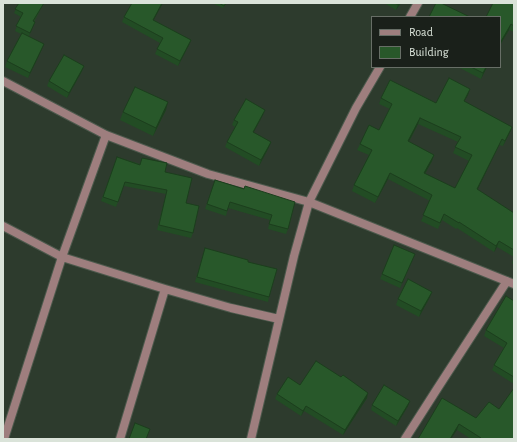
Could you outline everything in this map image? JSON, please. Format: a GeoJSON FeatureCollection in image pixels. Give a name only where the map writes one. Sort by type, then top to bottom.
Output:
{"type":"FeatureCollection","features":[{"type":"Feature","properties":{"kind":"street"},"geometry":{"type":"LineString","coordinates":[[411,16],[418,3]]}},
{"type":"Feature","properties":{"kind":"street"},"geometry":{"type":"LineString","coordinates":[[250,439],[309,202],[356,108],[379,68]]}},
{"type":"Feature","properties":{"kind":"street"},"geometry":{"type":"LineString","coordinates":[[3,81],[106,135],[208,174],[309,202],[511,283],[437,388],[406,439]]}},
{"type":"Feature","properties":{"kind":"street"},"geometry":{"type":"LineString","coordinates":[[4,439],[62,258],[106,135]]}},
{"type":"Feature","properties":{"kind":"street"},"geometry":{"type":"LineString","coordinates":[[3,226],[62,258],[164,289],[232,308],[279,319]]}},
{"type":"Feature","properties":{"kind":"street"},"geometry":{"type":"LineString","coordinates":[[120,439],[164,289]]}},
{"type":"Feature","properties":{"kind":"building"},"geometry":{"type":"Polygon","coordinates":[[[19,3],[44,3],[33,21],[35,22],[30,33],[16,26],[23,13],[15,9],[19,3]]]}},
{"type":"Feature","properties":{"kind":"building"},"geometry":{"type":"Polygon","coordinates":[[[132,3],[162,3],[153,20],[191,40],[180,61],[157,49],[163,38],[124,17],[132,3]]]}},
{"type":"Feature","properties":{"kind":"building"},"geometry":{"type":"Polygon","coordinates":[[[219,3],[226,3],[224,6],[219,3]]]}},
{"type":"Feature","properties":{"kind":"building"},"geometry":{"type":"Polygon","coordinates":[[[436,3],[441,3],[468,16],[430,16],[436,3]]]}},
{"type":"Feature","properties":{"kind":"building"},"geometry":{"type":"Polygon","coordinates":[[[493,3],[514,4],[514,26],[511,24],[501,41],[501,16],[486,16],[493,3]]]}},
{"type":"Feature","properties":{"kind":"building"},"geometry":{"type":"Polygon","coordinates":[[[22,33],[44,44],[30,73],[7,61],[22,33]]]}},
{"type":"Feature","properties":{"kind":"building"},"geometry":{"type":"Polygon","coordinates":[[[64,55],[84,66],[69,93],[49,81],[64,55]]]}},
{"type":"Feature","properties":{"kind":"building"},"geometry":{"type":"Polygon","coordinates":[[[473,68],[486,68],[483,73],[473,68]]]}},
{"type":"Feature","properties":{"kind":"building"},"geometry":{"type":"Polygon","coordinates":[[[449,78],[470,89],[464,101],[512,127],[505,141],[502,139],[477,189],[514,213],[514,250],[499,241],[496,246],[444,214],[440,223],[423,215],[432,195],[390,173],[378,197],[354,185],[372,150],[360,144],[369,125],[379,130],[392,104],[381,98],[390,80],[436,103],[449,78]],[[420,118],[408,141],[434,155],[424,173],[455,188],[472,155],[455,147],[461,137],[420,118]]]}},
{"type":"Feature","properties":{"kind":"building"},"geometry":{"type":"Polygon","coordinates":[[[135,87],[168,102],[156,128],[123,112],[135,87]]]}},
{"type":"Feature","properties":{"kind":"building"},"geometry":{"type":"Polygon","coordinates":[[[246,99],[265,110],[253,132],[271,142],[261,160],[227,142],[238,122],[234,120],[246,99]]]}},
{"type":"Feature","properties":{"kind":"building"},"geometry":{"type":"Polygon","coordinates":[[[117,157],[140,165],[142,158],[167,163],[165,172],[192,178],[186,203],[199,206],[193,233],[159,225],[167,190],[125,182],[118,202],[103,197],[117,157]]]}},
{"type":"Feature","properties":{"kind":"building"},"geometry":{"type":"Polygon","coordinates":[[[215,180],[244,189],[245,186],[295,202],[288,229],[269,224],[272,215],[230,202],[227,211],[207,204],[215,180]]]}},
{"type":"Feature","properties":{"kind":"building"},"geometry":{"type":"Polygon","coordinates":[[[394,245],[415,254],[402,283],[382,274],[394,245]]]}},
{"type":"Feature","properties":{"kind":"building"},"geometry":{"type":"Polygon","coordinates":[[[205,248],[248,260],[248,262],[277,269],[269,297],[197,277],[205,248]]]}},
{"type":"Feature","properties":{"kind":"building"},"geometry":{"type":"Polygon","coordinates":[[[408,279],[432,292],[421,311],[398,299],[408,279]]]}},
{"type":"Feature","properties":{"kind":"building"},"geometry":{"type":"Polygon","coordinates":[[[506,296],[514,301],[514,377],[494,365],[507,343],[486,330],[506,296]]]}},
{"type":"Feature","properties":{"kind":"building"},"geometry":{"type":"Polygon","coordinates":[[[316,361],[341,377],[343,375],[368,393],[345,430],[306,406],[303,411],[277,394],[288,377],[300,385],[316,361]]]}},
{"type":"Feature","properties":{"kind":"building"},"geometry":{"type":"Polygon","coordinates":[[[384,385],[410,401],[398,421],[372,405],[384,385]]]}},
{"type":"Feature","properties":{"kind":"building"},"geometry":{"type":"Polygon","coordinates":[[[514,388],[514,439],[481,439],[459,424],[450,439],[418,439],[442,398],[476,418],[489,402],[499,409],[514,388]]]}},
{"type":"Feature","properties":{"kind":"building"},"geometry":{"type":"Polygon","coordinates":[[[135,423],[150,429],[146,439],[129,439],[135,423]]]}}]}
